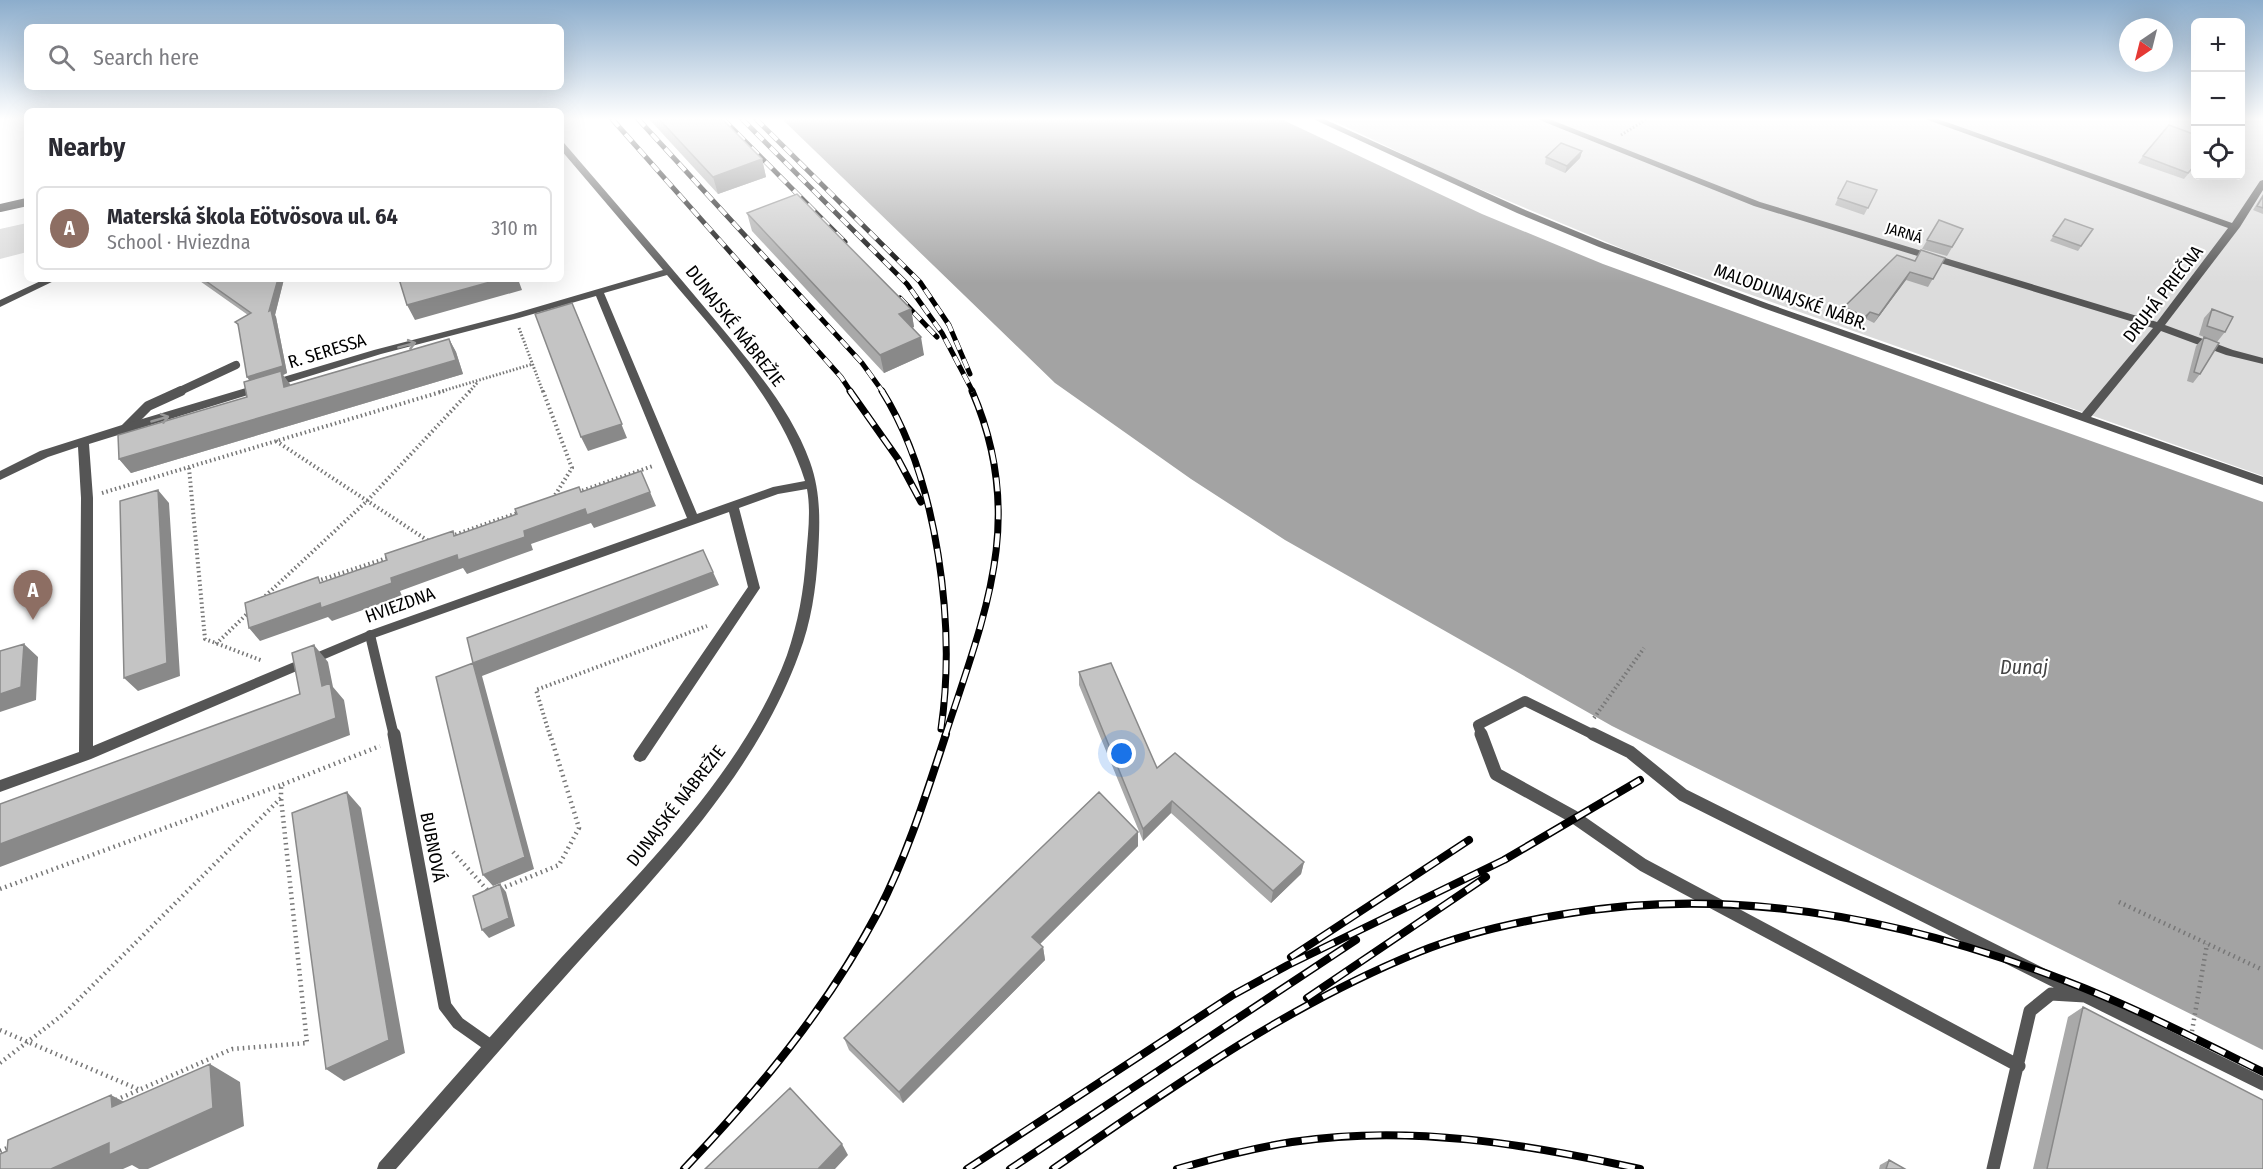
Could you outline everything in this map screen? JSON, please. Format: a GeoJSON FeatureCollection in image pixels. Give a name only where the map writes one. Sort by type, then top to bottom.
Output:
{"type":"FeatureCollection","features":[{"type":"Feature","properties":{"kind":"street","name":"DUNAJSKÉ NÁBREŽIE"},"geometry":{"type":"LineString","coordinates":[[385,1169],[659,860],[722,781],[764,714],[792,656],[811,581],[814,507],[812,484],[800,451],[780,414],[760,383],[585,174]]}},
{"type":"Feature","properties":{"kind":"street","name":"MALODUNAJSKÉ NÁBR."},"geometry":{"type":"LineString","coordinates":[[1437,174],[1602,245],[2263,482]]}},
{"type":"Feature","properties":{"kind":"street","name":"JARNÁ"},"geometry":{"type":"LineString","coordinates":[[1679,174],[1757,204],[2161,327],[2230,353],[2263,362]]}},
{"type":"Feature","properties":{"kind":"street"},"geometry":{"type":"LineString","coordinates":[[2084,174],[2235,227]]}},
{"type":"Feature","properties":{"kind":"street","name":"DRUHÁ PRIEČNA"},"geometry":{"type":"LineString","coordinates":[[2083,419],[2161,327],[2235,227],[2263,183]]}},
{"type":"Feature","properties":{"kind":"street","name":"R. SERESSA"},"geometry":{"type":"LineString","coordinates":[[0,476],[44,454],[126,428],[378,352],[516,316],[669,271]]}},
{"type":"Feature","properties":{"kind":"street"},"geometry":{"type":"LineString","coordinates":[[0,304],[48,282]]}},
{"type":"Feature","properties":{"kind":"street"},"geometry":{"type":"LineString","coordinates":[[600,291],[694,520]]}},
{"type":"Feature","properties":{"kind":"street"},"geometry":{"type":"LineString","coordinates":[[83,442],[87,498],[86,755]]}},
{"type":"Feature","properties":{"kind":"street","name":"HVIEZDNA"},"geometry":{"type":"LineString","coordinates":[[0,786],[86,755],[370,635],[777,490],[812,484]]}},
{"type":"Feature","properties":{"kind":"street"},"geometry":{"type":"LineString","coordinates":[[640,756],[754,588],[733,506]]}},
{"type":"Feature","properties":{"kind":"lane"},"geometry":{"type":"LineString","coordinates":[[0,208],[24,203]]}},
{"type":"Feature","properties":{"kind":"lane"},"geometry":{"type":"LineString","coordinates":[[126,428],[148,406],[236,365]]}},
{"type":"Feature","properties":{"kind":"lane","name":"BUBNOVÁ"},"geometry":{"type":"LineString","coordinates":[[370,635],[395,740],[445,1006],[458,1023],[492,1047]]}},
{"type":"Feature","properties":{"kind":"lane"},"geometry":{"type":"LineString","coordinates":[[2019,1066],[1643,865],[1574,817],[1496,774],[1478,725],[1525,701],[1630,752],[1683,795],[2263,1084]]}},
{"type":"Feature","properties":{"kind":"lane"},"geometry":{"type":"LineString","coordinates":[[1994,1169],[2030,1011],[2051,994],[2085,996]]}},
{"type":"Feature","properties":{"kind":"path"},"geometry":{"type":"LineString","coordinates":[[516,316],[572,468],[550,502],[561,498]]}},
{"type":"Feature","properties":{"kind":"path"},"geometry":{"type":"LineString","coordinates":[[87,498],[533,364]]}},
{"type":"Feature","properties":{"kind":"path"},"geometry":{"type":"LineString","coordinates":[[216,644],[368,500],[477,382]]}},
{"type":"Feature","properties":{"kind":"path"},"geometry":{"type":"LineString","coordinates":[[276,441],[431,543],[420,547]]}},
{"type":"Feature","properties":{"kind":"path"},"geometry":{"type":"LineString","coordinates":[[572,494],[671,460]]}},
{"type":"Feature","properties":{"kind":"path"},"geometry":{"type":"LineString","coordinates":[[189,468],[205,639],[262,661],[273,661]]}},
{"type":"Feature","properties":{"kind":"path"},"geometry":{"type":"LineString","coordinates":[[442,539],[529,509]]}},
{"type":"Feature","properties":{"kind":"path"},"geometry":{"type":"LineString","coordinates":[[307,584],[397,554]]}},
{"type":"Feature","properties":{"kind":"path"},"geometry":{"type":"LineString","coordinates":[[262,599],[273,595]]}},
{"type":"Feature","properties":{"kind":"path"},"geometry":{"type":"LineString","coordinates":[[453,852],[489,894],[559,865],[579,828],[536,690],[736,616]]}},
{"type":"Feature","properties":{"kind":"path"},"geometry":{"type":"LineString","coordinates":[[1585,731],[1644,648]]}},
{"type":"Feature","properties":{"kind":"path"},"geometry":{"type":"LineString","coordinates":[[0,889],[281,785],[395,740]]}},
{"type":"Feature","properties":{"kind":"path"},"geometry":{"type":"LineString","coordinates":[[108,1104],[232,1049],[307,1043],[281,785]]}},
{"type":"Feature","properties":{"kind":"path"},"geometry":{"type":"LineString","coordinates":[[0,1063],[65,1013],[281,798]]}},
{"type":"Feature","properties":{"kind":"path"},"geometry":{"type":"LineString","coordinates":[[2119,902],[2263,970]]}},
{"type":"Feature","properties":{"kind":"path"},"geometry":{"type":"LineString","coordinates":[[2189,1047],[2207,944]]}},
{"type":"Feature","properties":{"kind":"path"},"geometry":{"type":"LineString","coordinates":[[0,1030],[140,1090]]}},
{"type":"Feature","properties":{"kind":"path"},"geometry":{"type":"LineString","coordinates":[[0,1151],[22,1142]]}},
{"type":"Feature","properties":{"kind":"shaded area"},"geometry":{"type":"Polygon","coordinates":[[[1443,174],[2191,174],[2191,180],[2245,180],[2245,174],[2263,174],[2263,476],[1630,252],[1443,174]]]}},
{"type":"Feature","properties":{"kind":"shaded area"},"geometry":{"type":"Polygon","coordinates":[[[24,224],[24,253],[0,259],[0,229],[24,224]]]}},
{"type":"Feature","properties":{"kind":"water","name":"Dunaj"},"geometry":{"type":"Polygon","coordinates":[[[838,174],[1396,174],[1482,214],[1603,264],[2263,502],[2263,1050],[1612,726],[1285,540],[1191,479],[1055,383],[838,174]]]}},
{"type":"Feature","properties":{"kind":"building"},"geometry":{"type":"Polygon","coordinates":[[[1847,181],[1877,190],[1868,208],[1838,198],[1847,181]]]}},
{"type":"Feature","properties":{"kind":"building"},"geometry":{"type":"Polygon","coordinates":[[[797,194],[911,309],[899,314],[921,337],[880,355],[747,213],[797,194]]]}},
{"type":"Feature","properties":{"kind":"building"},"geometry":{"type":"Polygon","coordinates":[[[2263,196],[2263,208],[2257,206],[2263,196]]]}},
{"type":"Feature","properties":{"kind":"building"},"geometry":{"type":"Polygon","coordinates":[[[2065,219],[2093,229],[2081,246],[2053,236],[2065,219]]]}},
{"type":"Feature","properties":{"kind":"building"},"geometry":{"type":"Polygon","coordinates":[[[1939,220],[1963,229],[1952,247],[1927,240],[1939,220]]]}},
{"type":"Feature","properties":{"kind":"building"},"geometry":{"type":"Polygon","coordinates":[[[1921,250],[1945,258],[1933,279],[1910,272],[1879,315],[1870,312],[1865,317],[1844,307],[1897,255],[1915,261],[1921,250]]]}},
{"type":"Feature","properties":{"kind":"building"},"geometry":{"type":"Polygon","coordinates":[[[207,282],[277,282],[269,311],[271,310],[283,366],[247,377],[238,324],[235,322],[251,313],[207,282]]]}},
{"type":"Feature","properties":{"kind":"building"},"geometry":{"type":"Polygon","coordinates":[[[400,282],[490,282],[407,305],[400,282]]]}},
{"type":"Feature","properties":{"kind":"building"},"geometry":{"type":"Polygon","coordinates":[[[572,303],[622,424],[581,437],[535,314],[572,303]]]}},
{"type":"Feature","properties":{"kind":"building"},"geometry":{"type":"Polygon","coordinates":[[[2212,309],[2233,317],[2225,332],[2207,326],[2212,309]]]}},
{"type":"Feature","properties":{"kind":"building"},"geometry":{"type":"Polygon","coordinates":[[[2204,337],[2219,343],[2200,374],[2194,372],[2204,337]]]}},
{"type":"Feature","properties":{"kind":"building"},"geometry":{"type":"Polygon","coordinates":[[[449,339],[456,360],[119,459],[118,435],[247,397],[244,382],[281,371],[284,387],[449,339]]]}},
{"type":"Feature","properties":{"kind":"building"},"geometry":{"type":"Polygon","coordinates":[[[641,471],[650,492],[587,515],[585,509],[524,531],[525,537],[458,560],[457,555],[391,578],[392,583],[321,608],[320,603],[249,628],[245,603],[318,577],[320,583],[387,560],[385,554],[453,531],[454,536],[517,514],[515,509],[579,487],[581,492],[641,471]]]}},
{"type":"Feature","properties":{"kind":"building"},"geometry":{"type":"Polygon","coordinates":[[[158,490],[167,663],[124,678],[120,501],[158,490]]]}},
{"type":"Feature","properties":{"kind":"building"},"geometry":{"type":"Polygon","coordinates":[[[703,550],[713,572],[473,663],[467,638],[703,550]]]}},
{"type":"Feature","properties":{"kind":"building"},"geometry":{"type":"Polygon","coordinates":[[[24,644],[21,687],[0,694],[0,651],[24,644]]]}},
{"type":"Feature","properties":{"kind":"building"},"geometry":{"type":"Polygon","coordinates":[[[314,645],[322,686],[330,683],[336,718],[0,844],[0,804],[300,694],[292,653],[314,645]]]}},
{"type":"Feature","properties":{"kind":"building"},"geometry":{"type":"Polygon","coordinates":[[[473,663],[525,857],[483,875],[436,677],[473,663]]]}},
{"type":"Feature","properties":{"kind":"building"},"geometry":{"type":"Polygon","coordinates":[[[1111,663],[1157,768],[1175,753],[1304,862],[1273,891],[1172,801],[1143,829],[1079,672],[1111,663]]]}},
{"type":"Feature","properties":{"kind":"building"},"geometry":{"type":"Polygon","coordinates":[[[347,792],[389,1040],[326,1069],[292,813],[347,792]]]}},
{"type":"Feature","properties":{"kind":"building"},"geometry":{"type":"Polygon","coordinates":[[[1099,792],[1138,832],[1032,937],[1043,947],[899,1092],[844,1038],[1099,792]]]}},
{"type":"Feature","properties":{"kind":"building"},"geometry":{"type":"Polygon","coordinates":[[[500,884],[509,918],[482,930],[473,896],[500,884]]]}},
{"type":"Feature","properties":{"kind":"building"},"geometry":{"type":"Polygon","coordinates":[[[2083,1007],[2263,1100],[2263,1169],[2047,1169],[2083,1007]]]}},
{"type":"Feature","properties":{"kind":"building"},"geometry":{"type":"Polygon","coordinates":[[[210,1064],[213,1108],[109,1155],[109,1143],[51,1169],[0,1169],[0,1154],[7,1151],[8,1140],[111,1095],[112,1107],[210,1064]]]}},
{"type":"Feature","properties":{"kind":"building"},"geometry":{"type":"Polygon","coordinates":[[[790,1088],[842,1144],[818,1169],[705,1169],[790,1088]]]}},
{"type":"Feature","properties":{"kind":"building"},"geometry":{"type":"Polygon","coordinates":[[[1889,1160],[1905,1169],[1886,1169],[1889,1160]]]}},
{"type":"Feature","properties":{"kind":"railway"},"geometry":{"type":"LineString","coordinates":[[660,174],[841,377],[851,392]]}},
{"type":"Feature","properties":{"kind":"railway"},"geometry":{"type":"LineString","coordinates":[[688,174],[862,363],[883,392]]}},
{"type":"Feature","properties":{"kind":"railway"},"geometry":{"type":"LineString","coordinates":[[777,174],[845,242]]}},
{"type":"Feature","properties":{"kind":"railway"},"geometry":{"type":"LineString","coordinates":[[797,174],[907,284],[942,333],[973,392]]}},
{"type":"Feature","properties":{"kind":"railway"},"geometry":{"type":"LineString","coordinates":[[811,174],[920,282],[949,325],[970,374]]}},
{"type":"Feature","properties":{"kind":"railway"},"geometry":{"type":"LineString","coordinates":[[900,298],[937,337]]}},
{"type":"Feature","properties":{"kind":"railway"},"geometry":{"type":"LineString","coordinates":[[850,391],[898,459],[921,502]]}},
{"type":"Feature","properties":{"kind":"railway"},"geometry":{"type":"LineString","coordinates":[[882,391],[901,427],[917,467],[938,555],[944,600],[946,645],[941,729]]}},
{"type":"Feature","properties":{"kind":"railway"},"geometry":{"type":"LineString","coordinates":[[945,736],[986,606],[994,565],[998,523],[997,481],[988,437],[972,391]]}},
{"type":"Feature","properties":{"kind":"railway"},"geometry":{"type":"LineString","coordinates":[[684,1169],[764,1079],[837,982],[878,912],[898,869],[946,734]]}},
{"type":"Feature","properties":{"kind":"railway"},"geometry":{"type":"LineString","coordinates":[[967,1169],[1233,995],[1288,965],[1504,860],[1640,780]]}},
{"type":"Feature","properties":{"kind":"railway"},"geometry":{"type":"LineString","coordinates":[[1291,957],[1469,840]]}},
{"type":"Feature","properties":{"kind":"railway"},"geometry":{"type":"LineString","coordinates":[[1307,998],[1486,877]]}},
{"type":"Feature","properties":{"kind":"railway"},"geometry":{"type":"LineString","coordinates":[[1053,1169],[1230,1050],[1322,997],[1370,974],[1437,945],[1491,929],[1565,914],[1629,906],[1693,904],[1756,906],[1820,913],[1944,940],[2006,959],[2091,991],[2166,1024],[2263,1072]]}},
{"type":"Feature","properties":{"kind":"railway"},"geometry":{"type":"LineString","coordinates":[[1010,1169],[1356,940]]}},
{"type":"Feature","properties":{"kind":"railway"},"geometry":{"type":"LineString","coordinates":[[1177,1169],[1277,1144],[1336,1137],[1380,1135],[1467,1139],[1554,1152],[1640,1169]]}},
{"type":"Feature","properties":{"kind":"place","name":"Materská škola Eötvösova ul. 64"},"geometry":{"type":"Point","coordinates":[33,620]}}]}
